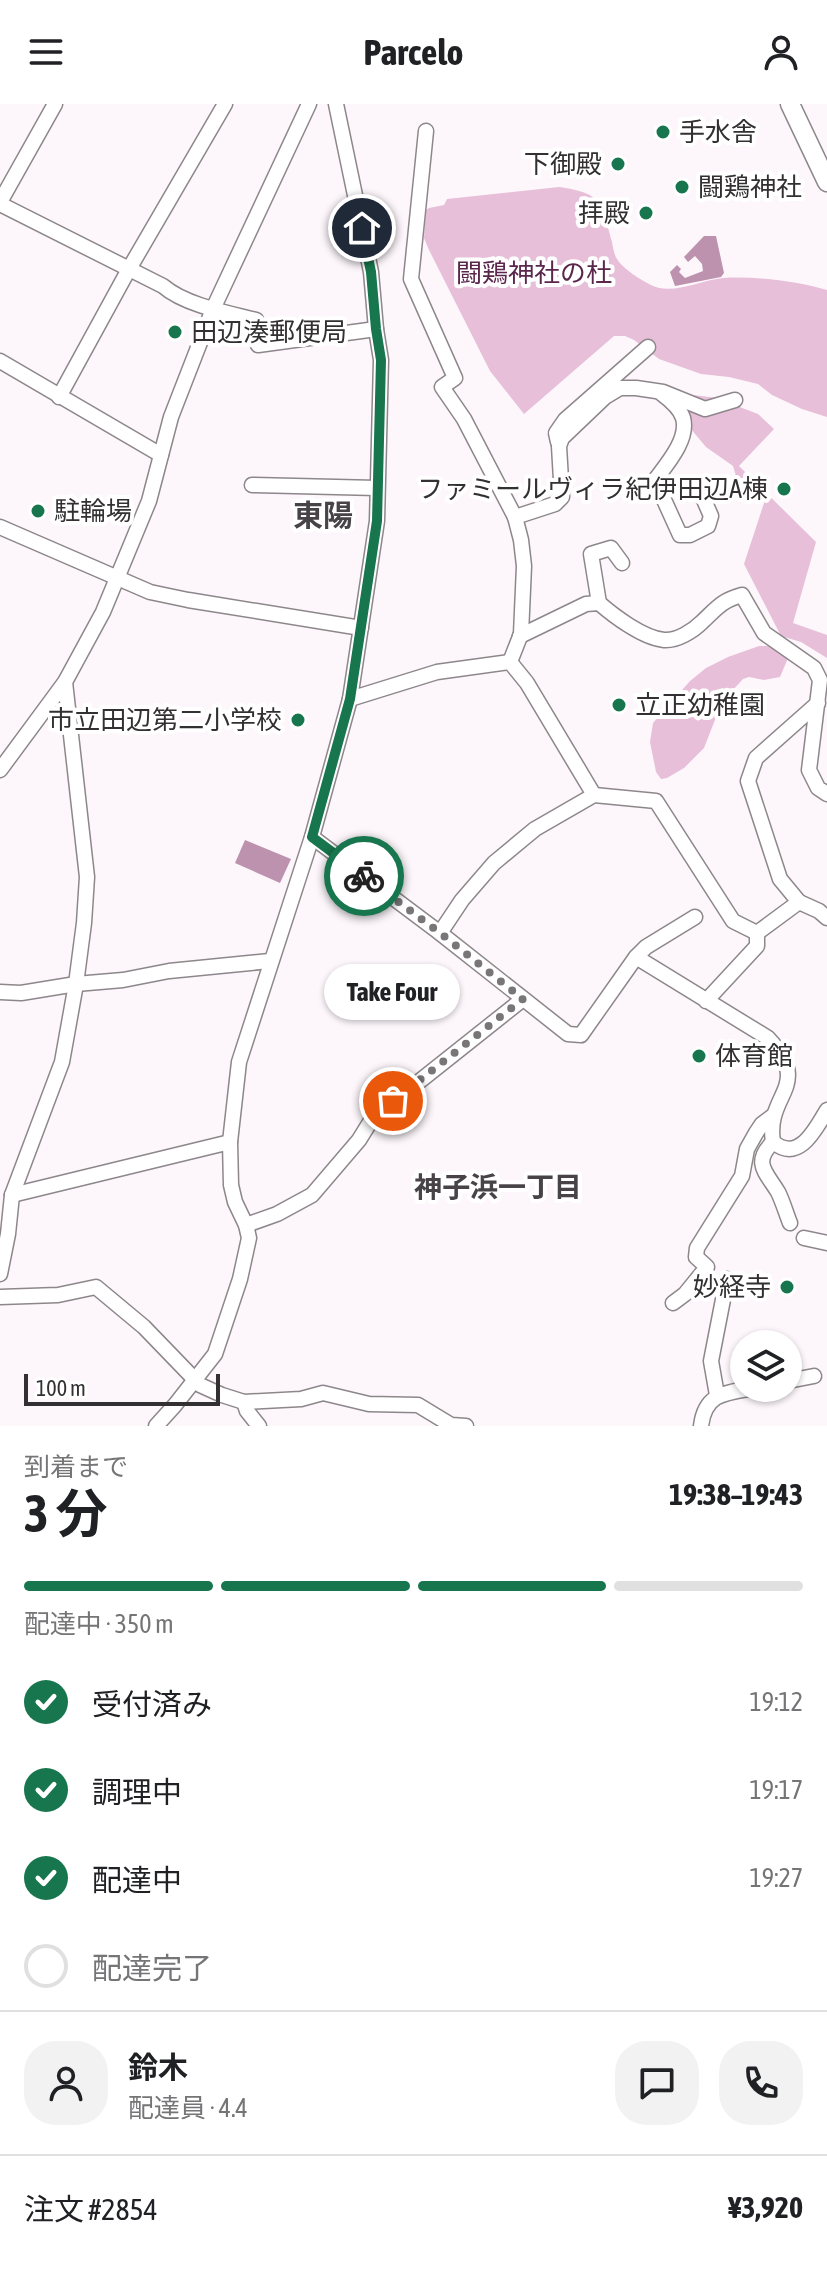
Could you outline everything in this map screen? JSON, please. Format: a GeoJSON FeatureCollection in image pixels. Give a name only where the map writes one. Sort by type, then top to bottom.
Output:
{"type":"FeatureCollection","features":[{"type":"Feature","properties":{"kind":"main road"},"geometry":{"type":"LineString","coordinates":[[790,104],[827,182]]}},
{"type":"Feature","properties":{"kind":"street"},"geometry":{"type":"LineString","coordinates":[[55,104],[0,203],[170,292],[213,309],[256,320],[258,345],[376,329]]}},
{"type":"Feature","properties":{"kind":"street"},"geometry":{"type":"LineString","coordinates":[[59,397],[225,104]]}},
{"type":"Feature","properties":{"kind":"street"},"geometry":{"type":"LineString","coordinates":[[0,770],[65,682],[103,612],[149,501],[171,417],[213,309],[309,104]]}},
{"type":"Feature","properties":{"kind":"street"},"geometry":{"type":"LineString","coordinates":[[156,1426],[215,1354],[240,1279],[249,1238],[231,1185],[230,1142],[239,1062],[312,837],[350,699],[377,521],[381,360],[371,272],[336,104]]}},
{"type":"Feature","properties":{"kind":"street"},"geometry":{"type":"LineString","coordinates":[[426,131],[411,279],[455,378],[442,387],[464,419],[515,517],[521,540],[524,566],[520,636],[510,662]]}},
{"type":"Feature","properties":{"kind":"street"},"geometry":{"type":"LineString","coordinates":[[515,517],[555,504],[562,497],[556,433],[565,420],[648,347]]}},
{"type":"Feature","properties":{"kind":"street"},"geometry":{"type":"LineString","coordinates":[[0,361],[161,455]]}},
{"type":"Feature","properties":{"kind":"street"},"geometry":{"type":"LineString","coordinates":[[559,446],[562,438],[605,397],[620,388],[659,391],[705,409],[735,400]]}},
{"type":"Feature","properties":{"kind":"street"},"geometry":{"type":"LineString","coordinates":[[659,391],[675,404],[684,418],[677,451],[655,480],[680,535],[690,535],[708,526],[711,516],[701,493]]}},
{"type":"Feature","properties":{"kind":"street"},"geometry":{"type":"LineString","coordinates":[[252,485],[377,488]]}},
{"type":"Feature","properties":{"kind":"street"},"geometry":{"type":"LineString","coordinates":[[2,532],[117,576],[150,592],[361,628]]}},
{"type":"Feature","properties":{"kind":"street"},"geometry":{"type":"LineString","coordinates":[[599,603],[591,554],[611,548],[622,563]]}},
{"type":"Feature","properties":{"kind":"street"},"geometry":{"type":"LineString","coordinates":[[520,636],[586,604],[599,603],[624,622],[665,640],[693,630],[718,605],[742,595],[764,633],[814,668],[820,680],[809,770],[818,788],[827,794]]}},
{"type":"Feature","properties":{"kind":"street"},"geometry":{"type":"LineString","coordinates":[[350,699],[437,672],[510,662]]}},
{"type":"Feature","properties":{"kind":"street"},"geometry":{"type":"LineString","coordinates":[[510,662],[527,683],[594,795]]}},
{"type":"Feature","properties":{"kind":"street"},"geometry":{"type":"LineString","coordinates":[[0,1274],[12,1195],[62,1062],[84,923],[87,877],[65,682]]}},
{"type":"Feature","properties":{"kind":"street"},"geometry":{"type":"LineString","coordinates":[[818,703],[756,758],[748,781],[780,879],[799,902],[827,918]]}},
{"type":"Feature","properties":{"kind":"street"},"geometry":{"type":"LineString","coordinates":[[440,933],[462,900],[504,853],[535,829],[594,795],[656,801],[733,921],[757,933]]}},
{"type":"Feature","properties":{"kind":"street"},"geometry":{"type":"LineString","coordinates":[[312,837],[568,1034],[581,1035],[646,947],[695,917]]}},
{"type":"Feature","properties":{"kind":"street"},"geometry":{"type":"LineString","coordinates":[[757,933],[799,902]]}},
{"type":"Feature","properties":{"kind":"street"},"geometry":{"type":"LineString","coordinates":[[706,1001],[757,946],[757,933]]}},
{"type":"Feature","properties":{"kind":"street"},"geometry":{"type":"LineString","coordinates":[[636,957],[768,1038],[781,1052],[788,1067],[788,1081],[771,1127],[773,1142]]}},
{"type":"Feature","properties":{"kind":"street"},"geometry":{"type":"LineString","coordinates":[[0,992],[21,993],[169,971],[270,961]]}},
{"type":"Feature","properties":{"kind":"street"},"geometry":{"type":"LineString","coordinates":[[246,1225],[277,1214],[312,1195],[359,1140],[372,1119],[523,999]]}},
{"type":"Feature","properties":{"kind":"street"},"geometry":{"type":"LineString","coordinates":[[773,1142],[789,1150],[799,1147],[808,1140],[827,1110]]}},
{"type":"Feature","properties":{"kind":"street"},"geometry":{"type":"LineString","coordinates":[[673,1303],[685,1294],[707,1267],[696,1257],[697,1248],[742,1176],[747,1149],[756,1133],[774,1115]]}},
{"type":"Feature","properties":{"kind":"street"},"geometry":{"type":"LineString","coordinates":[[12,1195],[230,1142]]}},
{"type":"Feature","properties":{"kind":"street"},"geometry":{"type":"LineString","coordinates":[[773,1142],[765,1150],[761,1162],[780,1195],[790,1223]]}},
{"type":"Feature","properties":{"kind":"street"},"geometry":{"type":"LineString","coordinates":[[804,1238],[827,1243]]}},
{"type":"Feature","properties":{"kind":"street"},"geometry":{"type":"LineString","coordinates":[[717,1395],[711,1361],[727,1279]]}},
{"type":"Feature","properties":{"kind":"street"},"geometry":{"type":"LineString","coordinates":[[0,1297],[58,1295],[96,1287],[144,1327],[200,1385],[244,1402],[301,1399],[323,1393],[369,1404],[418,1405],[451,1425],[466,1426]]}},
{"type":"Feature","properties":{"kind":"street"},"geometry":{"type":"LineString","coordinates":[[802,1378],[814,1376]]}},
{"type":"Feature","properties":{"kind":"street"},"geometry":{"type":"LineString","coordinates":[[701,1426],[703,1409],[717,1395],[730,1393]]}},
{"type":"Feature","properties":{"kind":"street"},"geometry":{"type":"LineString","coordinates":[[244,1402],[259,1426]]}},
{"type":"Feature","properties":{"kind":"green space","name":"闘鶏神社の杜"},"geometry":{"type":"Polygon","coordinates":[[[559,187],[584,192],[598,202],[606,217],[617,259],[651,285],[668,289],[714,279],[749,278],[827,290],[827,417],[772,395],[758,384],[701,374],[659,359],[625,336],[614,336],[524,414],[490,371],[429,250],[424,238],[426,210],[444,205],[447,199],[559,187]]]}},
{"type":"Feature","properties":{"kind":"green space"},"geometry":{"type":"Polygon","coordinates":[[[659,391],[735,400],[737,406],[758,414],[774,429],[739,466],[816,542],[793,623],[827,635],[827,658],[801,642],[781,636],[744,564],[764,503],[736,476],[733,466],[706,447],[659,391]]]}},
{"type":"Feature","properties":{"kind":"green space"},"geometry":{"type":"Polygon","coordinates":[[[759,646],[773,646],[788,658],[780,677],[743,679],[722,702],[704,748],[684,768],[661,779],[656,772],[650,742],[653,723],[690,681],[706,668],[759,646]]]}},
{"type":"Feature","properties":{"kind":"shaded area"},"geometry":{"type":"Polygon","coordinates":[[[704,236],[716,236],[724,273],[721,277],[675,286],[670,272],[677,265],[685,278],[703,271],[702,264],[695,256],[688,262],[684,257],[704,236]]]}},
{"type":"Feature","properties":{"kind":"shaded area"},"geometry":{"type":"Polygon","coordinates":[[[245,840],[291,859],[280,883],[235,863],[245,840]]]}},
{"type":"Feature","properties":{"kind":"way so far"},"geometry":{"type":"LineString","coordinates":[[364,876],[523,999],[393,1101]]}},
{"type":"Feature","properties":{"kind":"place","name":"手水舎"},"geometry":{"type":"Point","coordinates":[663,132]}},
{"type":"Feature","properties":{"kind":"place","name":"下御殿"},"geometry":{"type":"Point","coordinates":[618,164]}},
{"type":"Feature","properties":{"kind":"place","name":"闘鶏神社"},"geometry":{"type":"Point","coordinates":[682,187]}},
{"type":"Feature","properties":{"kind":"place","name":"拝殿"},"geometry":{"type":"Point","coordinates":[646,213]}},
{"type":"Feature","properties":{"kind":"place","name":"田辺湊郵便局"},"geometry":{"type":"Point","coordinates":[175,332]}},
{"type":"Feature","properties":{"kind":"place","name":"ファミールヴィラ紀伊田辺A棟"},"geometry":{"type":"Point","coordinates":[784,489]}},
{"type":"Feature","properties":{"kind":"place","name":"駐輪場"},"geometry":{"type":"Point","coordinates":[38,511]}},
{"type":"Feature","properties":{"kind":"place","name":"立正幼稚園"},"geometry":{"type":"Point","coordinates":[619,705]}},
{"type":"Feature","properties":{"kind":"place","name":"市立田辺第二小学校"},"geometry":{"type":"Point","coordinates":[298,720]}},
{"type":"Feature","properties":{"kind":"place","name":"体育館"},"geometry":{"type":"Point","coordinates":[699,1056]}},
{"type":"Feature","properties":{"kind":"place","name":"Take Four"},"geometry":{"type":"Point","coordinates":[393,1101]}},
{"type":"Feature","properties":{"kind":"place","name":"妙経寺"},"geometry":{"type":"Point","coordinates":[787,1287]}},
{"type":"Feature","properties":{"kind":"district","name":"東陽"},"geometry":{"type":"Point","coordinates":[323,516]}},
{"type":"Feature","properties":{"kind":"district","name":"神子浜一丁目"},"geometry":{"type":"Point","coordinates":[498,1187]}},
{"type":"Feature","properties":{"kind":"route"},"geometry":{"type":"LineString","coordinates":[[362,228],[371,272],[381,360],[377,521],[350,699],[312,837],[364,876]]}}]}
